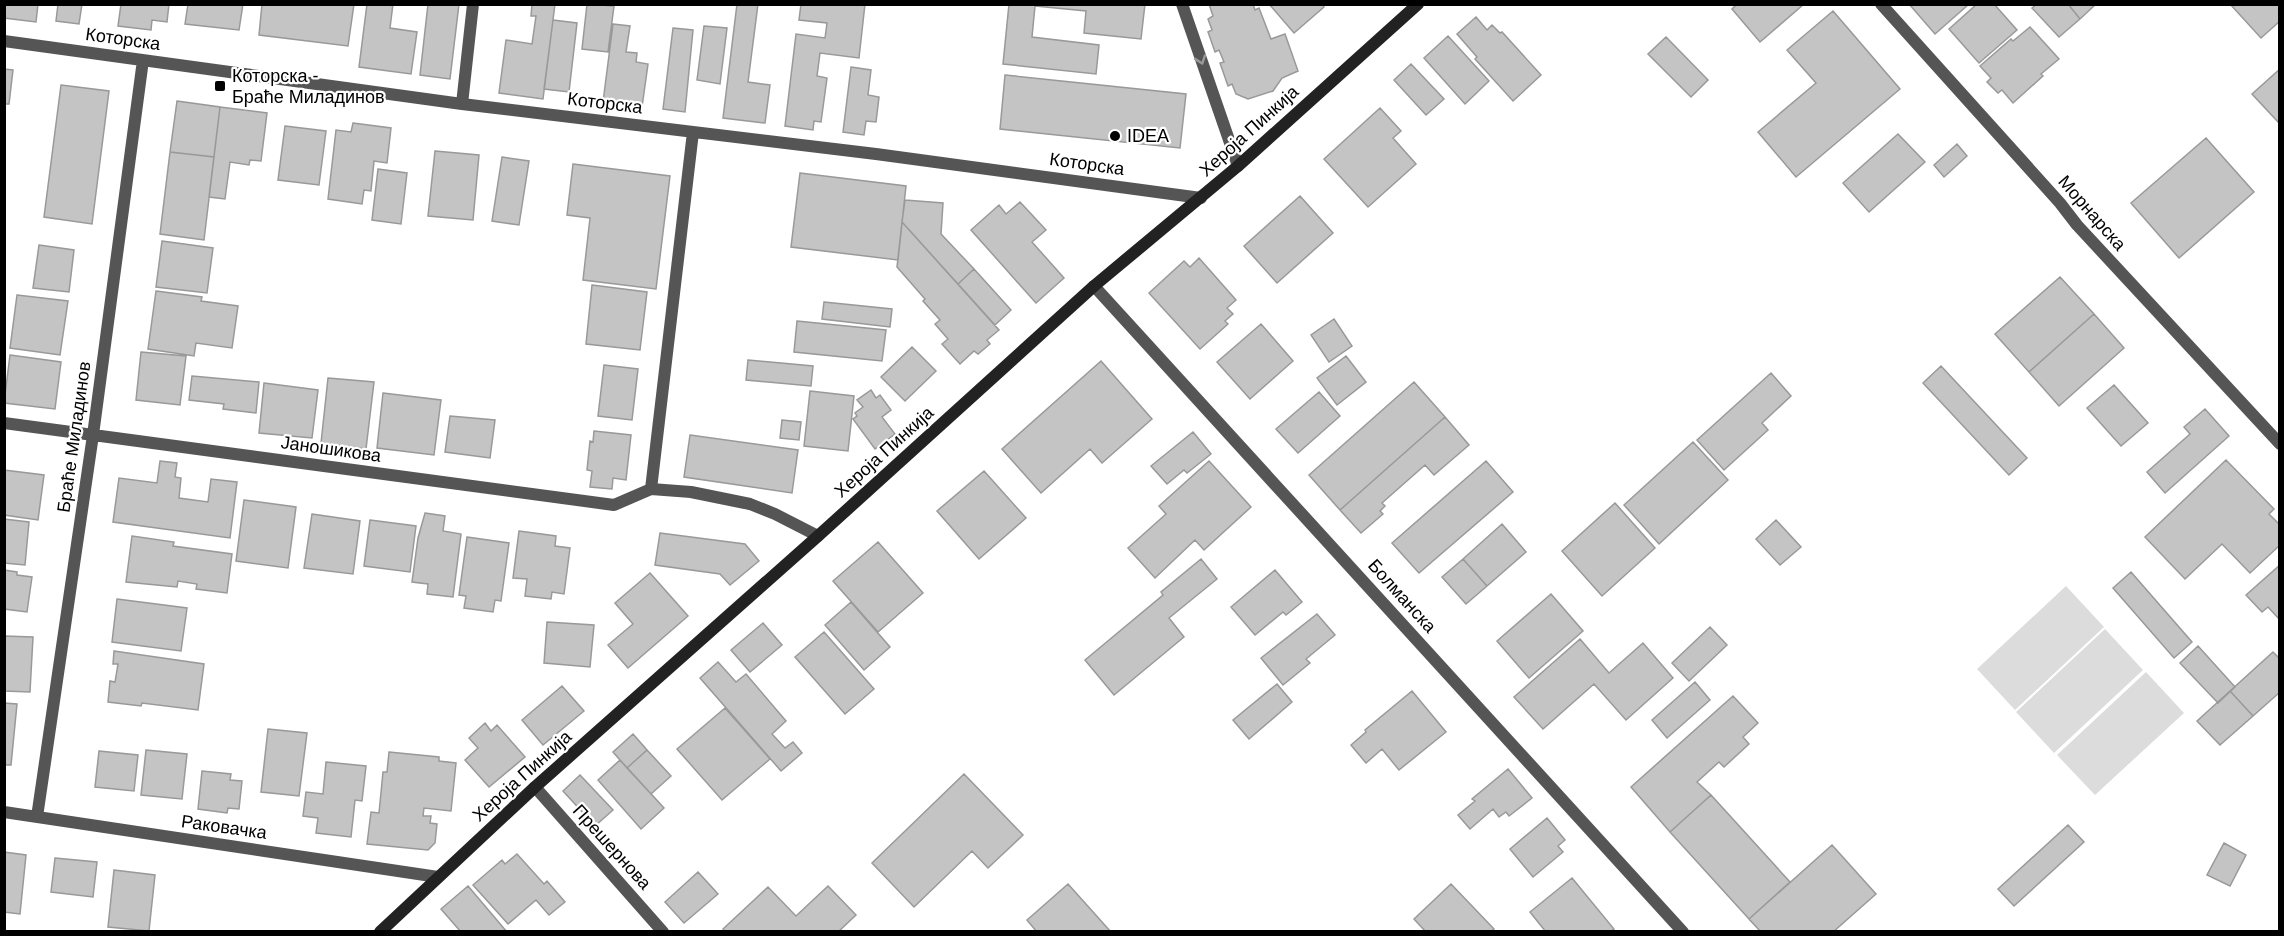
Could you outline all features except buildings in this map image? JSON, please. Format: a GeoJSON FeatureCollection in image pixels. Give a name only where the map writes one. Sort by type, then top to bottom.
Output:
{"type":"FeatureCollection","features":[{"type":"Feature","properties":{"kind":"street"},"geometry":{"type":"LineString","coordinates":[[462,104],[473,4]]}},
{"type":"Feature","properties":{"kind":"street"},"geometry":{"type":"LineString","coordinates":[[1182,4],[1238,166]]}},
{"type":"Feature","properties":{"kind":"street","name":"Хероја Пинкија"},"geometry":{"type":"LineString","coordinates":[[380,932],[535,787],[818,536],[1094,286],[1238,166],[1418,4]]}},
{"type":"Feature","properties":{"kind":"street","name":"Морнарска"},"geometry":{"type":"LineString","coordinates":[[1881,4],[2060,203],[2077,225],[2280,444]]}},
{"type":"Feature","properties":{"kind":"street","name":"Которска"},"geometry":{"type":"LineString","coordinates":[[4,41],[462,104],[1201,198]]}},
{"type":"Feature","properties":{"kind":"street","name":"Браће Миладинов"},"geometry":{"type":"LineString","coordinates":[[37,817],[93,435],[143,60]]}},
{"type":"Feature","properties":{"kind":"street"},"geometry":{"type":"LineString","coordinates":[[651,489],[693,132]]}},
{"type":"Feature","properties":{"kind":"street","name":"Болманска"},"geometry":{"type":"LineString","coordinates":[[1094,286],[1683,932]]}},
{"type":"Feature","properties":{"kind":"street","name":"Јаношикова"},"geometry":{"type":"LineString","coordinates":[[4,423],[614,505],[651,489],[692,492],[750,504],[818,536]]}},
{"type":"Feature","properties":{"kind":"street","name":"Прешернова"},"geometry":{"type":"LineString","coordinates":[[535,787],[663,932]]}},
{"type":"Feature","properties":{"kind":"street","name":"Раковачка"},"geometry":{"type":"LineString","coordinates":[[4,812],[438,877]]}},
{"type":"Feature","properties":{"kind":"shaded area"},"geometry":{"type":"Polygon","coordinates":[[[2066,586],[2104,627],[2015,710],[1977,669],[2066,586]]]}},
{"type":"Feature","properties":{"kind":"shaded area"},"geometry":{"type":"Polygon","coordinates":[[[2105,629],[2143,670],[2054,753],[2016,712],[2105,629]]]}},
{"type":"Feature","properties":{"kind":"shaded area"},"geometry":{"type":"Polygon","coordinates":[[[2146,672],[2184,713],[2095,795],[2057,755],[2146,672]]]}},
{"type":"Feature","properties":{"kind":"place","name":"Которска - Браће Миладинов"},"geometry":{"type":"Point","coordinates":[220,86]}},
{"type":"Feature","properties":{"kind":"place","name":"IDEA"},"geometry":{"type":"Point","coordinates":[1115,136]}}]}
